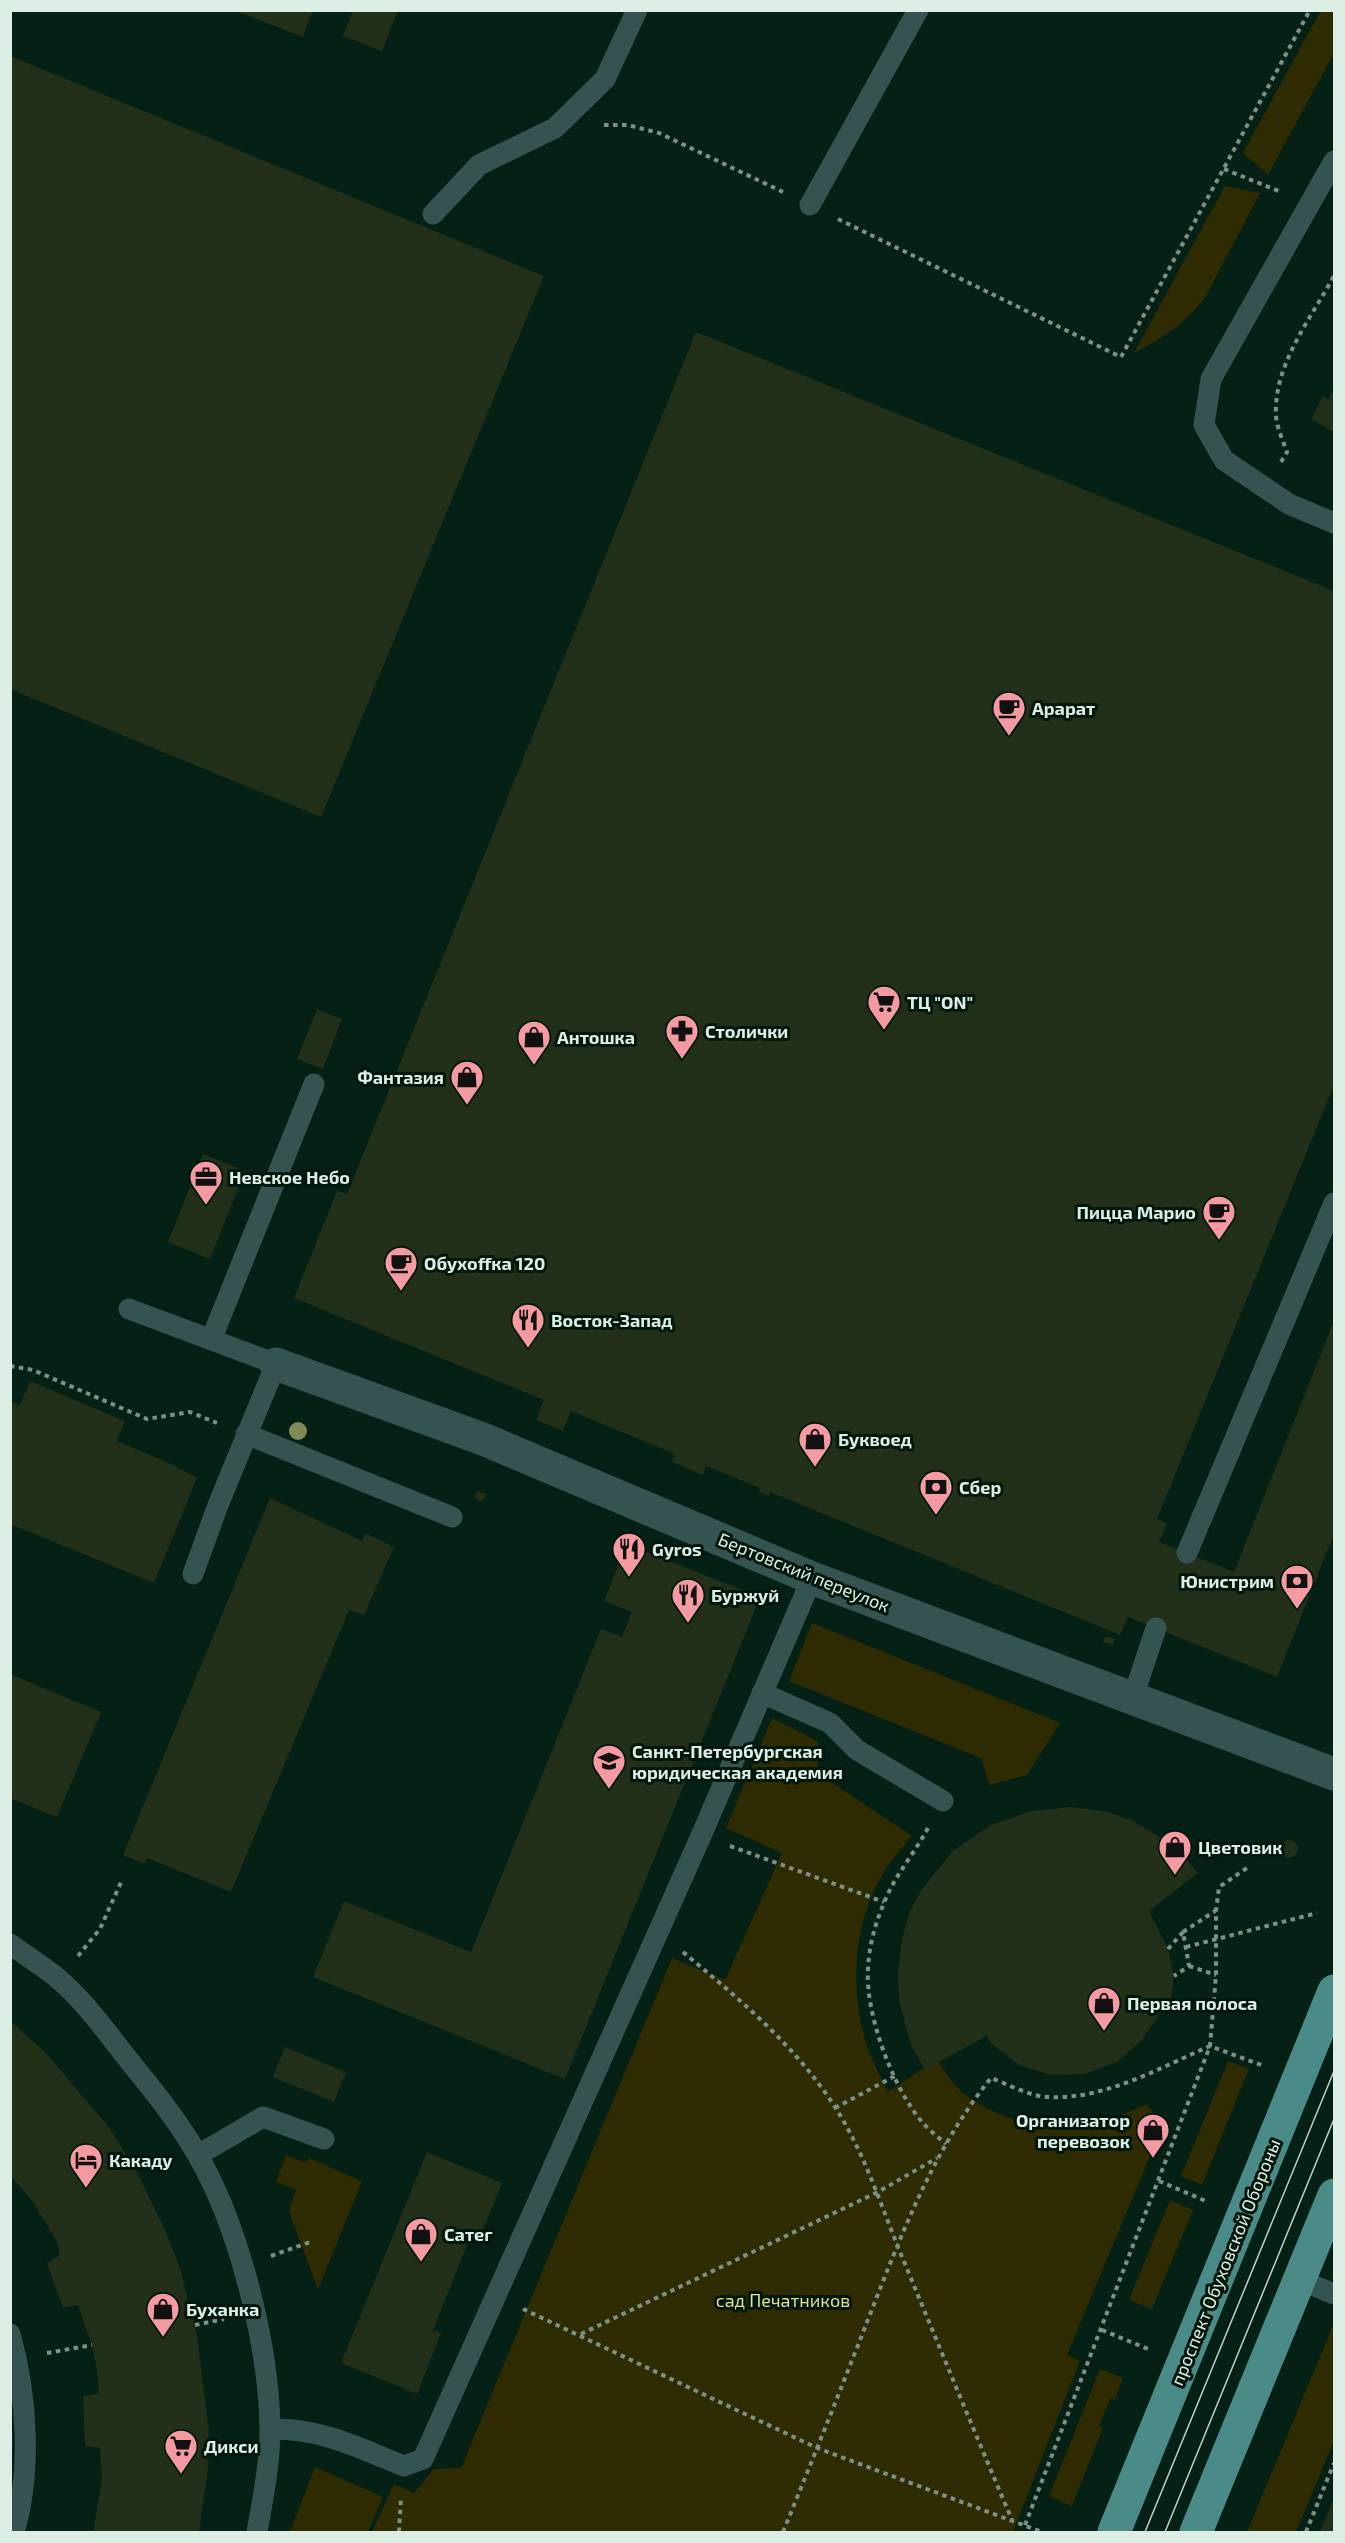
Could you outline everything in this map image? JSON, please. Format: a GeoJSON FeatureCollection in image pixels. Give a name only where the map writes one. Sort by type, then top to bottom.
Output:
{"type":"FeatureCollection","features":[{"type":"Feature","properties":{"kind":"main road","name":"проспект Обуховской Обороны"},"geometry":{"type":"LineString","coordinates":[[1114,2532],[1335,1991]]}},
{"type":"Feature","properties":{"kind":"main road"},"geometry":{"type":"LineString","coordinates":[[1196,2532],[1335,2195]]}},
{"type":"Feature","properties":{"kind":"street","name":"Бертовский переулок"},"geometry":{"type":"LineString","coordinates":[[276,1364],[483,1440],[812,1578],[1133,1696],[1335,1774]]}},
{"type":"Feature","properties":{"kind":"lane"},"geometry":{"type":"LineString","coordinates":[[433,214],[479,165],[555,128],[605,79],[637,10]]}},
{"type":"Feature","properties":{"kind":"lane"},"geometry":{"type":"LineString","coordinates":[[810,205],[918,10]]}},
{"type":"Feature","properties":{"kind":"lane"},"geometry":{"type":"LineString","coordinates":[[1335,161],[1211,380],[1204,425],[1224,460],[1289,504],[1335,522]]}},
{"type":"Feature","properties":{"kind":"lane"},"geometry":{"type":"LineString","coordinates":[[211,1340],[314,1084]]}},
{"type":"Feature","properties":{"kind":"lane"},"geometry":{"type":"LineString","coordinates":[[1187,1553],[1335,1203]]}},
{"type":"Feature","properties":{"kind":"lane"},"geometry":{"type":"LineString","coordinates":[[129,1309],[276,1364],[246,1434],[193,1574]]}},
{"type":"Feature","properties":{"kind":"lane"},"geometry":{"type":"LineString","coordinates":[[246,1434],[452,1517]]}},
{"type":"Feature","properties":{"kind":"lane"},"geometry":{"type":"LineString","coordinates":[[270,2429],[297,2429],[325,2435],[404,2466],[423,2459],[701,1836],[812,1578]]}},
{"type":"Feature","properties":{"kind":"lane"},"geometry":{"type":"LineString","coordinates":[[1133,1696],[1156,1628]]}},
{"type":"Feature","properties":{"kind":"lane"},"geometry":{"type":"LineString","coordinates":[[762,1693],[830,1723],[857,1750],[943,1801]]}},
{"type":"Feature","properties":{"kind":"lane"},"geometry":{"type":"LineString","coordinates":[[10,1944],[56,1977],[101,2024],[171,2113],[198,2155],[223,2210],[255,2311],[265,2361],[270,2429],[265,2486],[257,2532]]}},
{"type":"Feature","properties":{"kind":"lane"},"geometry":{"type":"LineString","coordinates":[[198,2155],[262,2117],[324,2139]]}},
{"type":"Feature","properties":{"kind":"lane"},"geometry":{"type":"LineString","coordinates":[[1300,2280],[1335,2294]]}},
{"type":"Feature","properties":{"kind":"lane"},"geometry":{"type":"LineString","coordinates":[[10,2334],[19,2366],[17,2439],[20,2515],[14,2532]]}},
{"type":"Feature","properties":{"kind":"path"},"geometry":{"type":"LineString","coordinates":[[555,128],[628,125],[659,134],[1121,357],[1310,10]]}},
{"type":"Feature","properties":{"kind":"path"},"geometry":{"type":"LineString","coordinates":[[1265,488],[1287,452],[1276,418],[1278,391],[1286,363],[1335,276]]}},
{"type":"Feature","properties":{"kind":"path"},"geometry":{"type":"LineString","coordinates":[[10,1366],[33,1370],[147,1419],[190,1412],[246,1434]]}},
{"type":"Feature","properties":{"kind":"path"},"geometry":{"type":"LineString","coordinates":[[943,1801],[919,1845],[898,1872],[884,1902],[872,1935],[867,1971],[873,2016],[883,2052],[905,2098],[922,2122],[946,2144]]}},
{"type":"Feature","properties":{"kind":"path"},"geometry":{"type":"LineString","coordinates":[[701,1836],[884,1902]]}},
{"type":"Feature","properties":{"kind":"path"},"geometry":{"type":"LineString","coordinates":[[1025,2525],[1210,2046],[1216,1975],[1216,1911],[1219,1887],[1250,1866]]}},
{"type":"Feature","properties":{"kind":"path"},"geometry":{"type":"LineString","coordinates":[[56,1977],[89,1945],[100,1929],[122,1880]]}},
{"type":"Feature","properties":{"kind":"path"},"geometry":{"type":"LineString","coordinates":[[1168,1949],[1183,1932],[1216,1911]]}},
{"type":"Feature","properties":{"kind":"path"},"geometry":{"type":"LineString","coordinates":[[1186,1947],[1317,1913]]}},
{"type":"Feature","properties":{"kind":"path"},"geometry":{"type":"LineString","coordinates":[[658,1932],[746,2005],[790,2048],[835,2108],[878,2192],[897,2246],[1012,2520]]}},
{"type":"Feature","properties":{"kind":"path"},"geometry":{"type":"LineString","coordinates":[[1183,1932],[1189,1966]]}},
{"type":"Feature","properties":{"kind":"path"},"geometry":{"type":"LineString","coordinates":[[1189,1966],[1216,1975]]}},
{"type":"Feature","properties":{"kind":"path"},"geometry":{"type":"LineString","coordinates":[[1174,1976],[1189,1966]]}},
{"type":"Feature","properties":{"kind":"path"},"geometry":{"type":"LineString","coordinates":[[783,2532],[897,2246],[937,2158],[974,2099],[991,2078],[1046,2097],[1088,2095],[1119,2085],[1210,2046],[1265,2066]]}},
{"type":"Feature","properties":{"kind":"path"},"geometry":{"type":"LineString","coordinates":[[835,2108],[895,2076]]}},
{"type":"Feature","properties":{"kind":"path"},"geometry":{"type":"LineString","coordinates":[[580,2334],[878,2192],[937,2158]]}},
{"type":"Feature","properties":{"kind":"path"},"geometry":{"type":"LineString","coordinates":[[1159,2181],[1209,2202]]}},
{"type":"Feature","properties":{"kind":"path"},"geometry":{"type":"LineString","coordinates":[[242,2267],[310,2242]]}},
{"type":"Feature","properties":{"kind":"path"},"geometry":{"type":"LineString","coordinates":[[495,2297],[580,2334],[817,2448],[1042,2532]]}},
{"type":"Feature","properties":{"kind":"path"},"geometry":{"type":"LineString","coordinates":[[195,2325],[229,2318]]}},
{"type":"Feature","properties":{"kind":"path"},"geometry":{"type":"LineString","coordinates":[[1102,2330],[1148,2349]]}},
{"type":"Feature","properties":{"kind":"path"},"geometry":{"type":"LineString","coordinates":[[43,2354],[92,2345]]}},
{"type":"Feature","properties":{"kind":"path"},"geometry":{"type":"LineString","coordinates":[[1306,2532],[1335,2463]]}},
{"type":"Feature","properties":{"kind":"path"},"geometry":{"type":"LineString","coordinates":[[399,2532],[402,2486]]}},
{"type":"Feature","properties":{"kind":"green space"},"geometry":{"type":"Polygon","coordinates":[[[1321,10],[1334,11],[1334,53],[1268,175],[1243,153],[1321,10]]]}},
{"type":"Feature","properties":{"kind":"green space"},"geometry":{"type":"Polygon","coordinates":[[[1225,186],[1260,193],[1206,296],[1174,329],[1134,353],[1225,186]]]}},
{"type":"Feature","properties":{"kind":"green space"},"geometry":{"type":"Polygon","coordinates":[[[812,1623],[1060,1723],[1027,1775],[989,1785],[981,1758],[789,1681],[812,1623]]]}},
{"type":"Feature","properties":{"kind":"green space","name":"сад Печатников"},"geometry":{"type":"Polygon","coordinates":[[[772,1718],[817,1741],[820,1750],[816,1772],[912,1836],[887,1867],[873,1893],[859,1939],[857,1989],[859,2013],[872,2059],[888,2092],[937,2059],[954,2083],[966,2095],[980,2105],[1011,2118],[1044,2125],[1078,2125],[1108,2120],[1147,2104],[1163,2125],[1067,2355],[1080,2361],[1013,2532],[372,2532],[394,2484],[414,2493],[434,2469],[461,2468],[672,1958],[725,1980],[782,1853],[726,1828],[772,1718]]]}},
{"type":"Feature","properties":{"kind":"green space"},"geometry":{"type":"Polygon","coordinates":[[[1228,2061],[1249,2069],[1202,2185],[1181,2176],[1228,2061]]]}},
{"type":"Feature","properties":{"kind":"green space"},"geometry":{"type":"Polygon","coordinates":[[[286,2155],[306,2163],[309,2158],[362,2181],[318,2290],[289,2211],[296,2190],[276,2182],[286,2155]]]}},
{"type":"Feature","properties":{"kind":"green space"},"geometry":{"type":"Polygon","coordinates":[[[1170,2200],[1193,2210],[1152,2309],[1129,2300],[1170,2200]]]}},
{"type":"Feature","properties":{"kind":"green space"},"geometry":{"type":"Polygon","coordinates":[[[1334,2323],[1334,2441],[1296,2532],[1247,2532],[1334,2323]]]}},
{"type":"Feature","properties":{"kind":"green space"},"geometry":{"type":"Polygon","coordinates":[[[1100,2369],[1123,2378],[1115,2400],[1111,2398],[1099,2426],[1103,2428],[1072,2506],[1049,2496],[1100,2369]]]}},
{"type":"Feature","properties":{"kind":"green space"},"geometry":{"type":"Polygon","coordinates":[[[315,2467],[383,2497],[368,2532],[290,2532],[315,2467]]]}},
{"type":"Feature","properties":{"kind":"building"},"geometry":{"type":"Polygon","coordinates":[[[233,10],[313,10],[303,37],[233,10]]]}},
{"type":"Feature","properties":{"kind":"building"},"geometry":{"type":"Polygon","coordinates":[[[353,10],[398,10],[382,51],[343,36],[353,10]]]}},
{"type":"Feature","properties":{"kind":"building"},"geometry":{"type":"Polygon","coordinates":[[[10,56],[544,276],[321,817],[10,689],[10,56]]]}},
{"type":"Feature","properties":{"kind":"building"},"geometry":{"type":"Polygon","coordinates":[[[696,332],[1334,591],[1334,1085],[1157,1519],[1167,1524],[1159,1542],[1234,1572],[1334,1321],[1334,1534],[1277,1677],[1128,1617],[1120,1635],[770,1492],[769,1496],[759,1492],[760,1488],[706,1466],[703,1475],[693,1471],[672,1462],[675,1454],[571,1411],[563,1431],[536,1420],[544,1400],[294,1298],[337,1191],[347,1194],[696,332]]]}},
{"type":"Feature","properties":{"kind":"building"},"geometry":{"type":"Polygon","coordinates":[[[1334,389],[1334,432],[1311,419],[1323,396],[1329,399],[1334,389]]]}},
{"type":"Feature","properties":{"kind":"building"},"geometry":{"type":"Polygon","coordinates":[[[317,1009],[342,1019],[323,1069],[297,1059],[317,1009]]]}},
{"type":"Feature","properties":{"kind":"building","name":"Невское Небо"},"geometry":{"type":"Polygon","coordinates":[[[203,1154],[245,1171],[210,1259],[168,1242],[203,1154]]]}},
{"type":"Feature","properties":{"kind":"building"},"geometry":{"type":"Polygon","coordinates":[[[30,1381],[125,1421],[117,1441],[197,1478],[154,1583],[10,1524],[10,1401],[20,1405],[30,1381]]]}},
{"type":"Feature","properties":{"kind":"building"},"geometry":{"type":"Polygon","coordinates":[[[477,1491],[486,1494],[483,1502],[474,1498],[477,1491]]]}},
{"type":"Feature","properties":{"kind":"building"},"geometry":{"type":"Polygon","coordinates":[[[270,1498],[362,1541],[365,1533],[394,1547],[364,1615],[349,1610],[231,1892],[147,1858],[145,1864],[123,1855],[270,1498]]]}},
{"type":"Feature","properties":{"kind":"building","name":"Санкт-Петербургская юридическая академия"},"geometry":{"type":"Polygon","coordinates":[[[627,1544],[760,1597],[565,2079],[313,1977],[344,1901],[471,1952],[601,1629],[622,1637],[632,1612],[604,1601],[627,1544]]]}},
{"type":"Feature","properties":{"kind":"building"},"geometry":{"type":"Polygon","coordinates":[[[1106,1636],[1115,1639],[1113,1645],[1103,1642],[1106,1636]]]}},
{"type":"Feature","properties":{"kind":"building"},"geometry":{"type":"Polygon","coordinates":[[[10,1674],[101,1712],[57,1817],[10,1798],[10,1674]]]}},
{"type":"Feature","properties":{"kind":"building"},"geometry":{"type":"Polygon","coordinates":[[[1072,1807],[1108,1812],[1131,1820],[1163,1839],[1179,1852],[1198,1873],[1149,1911],[1168,1949],[1174,1976],[1170,2007],[1160,2006],[1158,2016],[1142,2040],[1117,2062],[1085,2074],[1051,2075],[1019,2065],[992,2044],[986,2036],[925,2070],[911,2045],[899,2001],[898,1972],[902,1939],[910,1911],[922,1889],[953,1851],[991,1825],[1031,1811],[1072,1807]]]}},
{"type":"Feature","properties":{"kind":"building"},"geometry":{"type":"Polygon","coordinates":[[[1289,1840],[1295,1843],[1298,1849],[1295,1855],[1289,1858],[1283,1855],[1280,1849],[1283,1843],[1289,1840]]]}},
{"type":"Feature","properties":{"kind":"building"},"geometry":{"type":"Polygon","coordinates":[[[10,2021],[46,2053],[108,2126],[136,2170],[179,2265],[197,2336],[209,2432],[208,2467],[199,2532],[93,2532],[102,2480],[100,2448],[85,2446],[83,2396],[99,2394],[97,2370],[92,2345],[78,2305],[63,2308],[47,2263],[60,2255],[56,2240],[33,2202],[13,2178],[10,2180],[10,2021]]]}},
{"type":"Feature","properties":{"kind":"building"},"geometry":{"type":"Polygon","coordinates":[[[285,2047],[346,2072],[334,2102],[273,2077],[285,2047]]]}},
{"type":"Feature","properties":{"kind":"building","name":"Сатег"},"geometry":{"type":"Polygon","coordinates":[[[427,2152],[502,2183],[477,2244],[469,2240],[433,2330],[441,2333],[417,2394],[341,2363],[427,2152]]]}},
{"type":"Feature","properties":{"kind":"building"},"geometry":{"type":"Polygon","coordinates":[[[1334,2498],[1334,2532],[1320,2532],[1334,2498]]]}},
{"type":"Feature","properties":{"kind":"tram line"},"geometry":{"type":"LineString","coordinates":[[1145,2532],[1334,2071]]}},
{"type":"Feature","properties":{"kind":"tram line"},"geometry":{"type":"LineString","coordinates":[[1165,2532],[1334,2119]]}},
{"type":"Feature","properties":{"kind":"place","name":"Арарат"},"geometry":{"type":"Point","coordinates":[1009,737]}},
{"type":"Feature","properties":{"kind":"place","name":"ТЦ \"ON\""},"geometry":{"type":"Point","coordinates":[884,1031]}},
{"type":"Feature","properties":{"kind":"place","name":"Столички"},"geometry":{"type":"Point","coordinates":[682,1060]}},
{"type":"Feature","properties":{"kind":"place","name":"Антошка"},"geometry":{"type":"Point","coordinates":[534,1066]}},
{"type":"Feature","properties":{"kind":"place","name":"Фантазия"},"geometry":{"type":"Point","coordinates":[467,1106]}},
{"type":"Feature","properties":{"kind":"place","name":"Невское Небо"},"geometry":{"type":"Point","coordinates":[206,1206]}},
{"type":"Feature","properties":{"kind":"place","name":"Пицца Марио"},"geometry":{"type":"Point","coordinates":[1219,1241]}},
{"type":"Feature","properties":{"kind":"place","name":"Обухоffка 120"},"geometry":{"type":"Point","coordinates":[401,1292]}},
{"type":"Feature","properties":{"kind":"place","name":"Восток-Запад"},"geometry":{"type":"Point","coordinates":[528,1349]}},
{"type":"Feature","properties":{"kind":"place","name":"Буквоед"},"geometry":{"type":"Point","coordinates":[815,1468]}},
{"type":"Feature","properties":{"kind":"place","name":"Сбер"},"geometry":{"type":"Point","coordinates":[936,1516]}},
{"type":"Feature","properties":{"kind":"place","name":"Gyros"},"geometry":{"type":"Point","coordinates":[629,1578]}},
{"type":"Feature","properties":{"kind":"place","name":"Юнистрим"},"geometry":{"type":"Point","coordinates":[1297,1610]}},
{"type":"Feature","properties":{"kind":"place","name":"Буржуй"},"geometry":{"type":"Point","coordinates":[688,1624]}},
{"type":"Feature","properties":{"kind":"place","name":"Санкт-Петербургская юридическая академия"},"geometry":{"type":"Point","coordinates":[609,1790]}},
{"type":"Feature","properties":{"kind":"place","name":"Цветовик"},"geometry":{"type":"Point","coordinates":[1175,1876]}},
{"type":"Feature","properties":{"kind":"place","name":"Первая полоса"},"geometry":{"type":"Point","coordinates":[1104,2032]}},
{"type":"Feature","properties":{"kind":"place","name":"Организатор перевозок"},"geometry":{"type":"Point","coordinates":[1153,2159]}},
{"type":"Feature","properties":{"kind":"place","name":"Какаду"},"geometry":{"type":"Point","coordinates":[86,2189]}},
{"type":"Feature","properties":{"kind":"place","name":"Сатег"},"geometry":{"type":"Point","coordinates":[421,2263]}},
{"type":"Feature","properties":{"kind":"place","name":"Буханка"},"geometry":{"type":"Point","coordinates":[163,2338]}},
{"type":"Feature","properties":{"kind":"place","name":"Дикси"},"geometry":{"type":"Point","coordinates":[181,2475]}}]}
